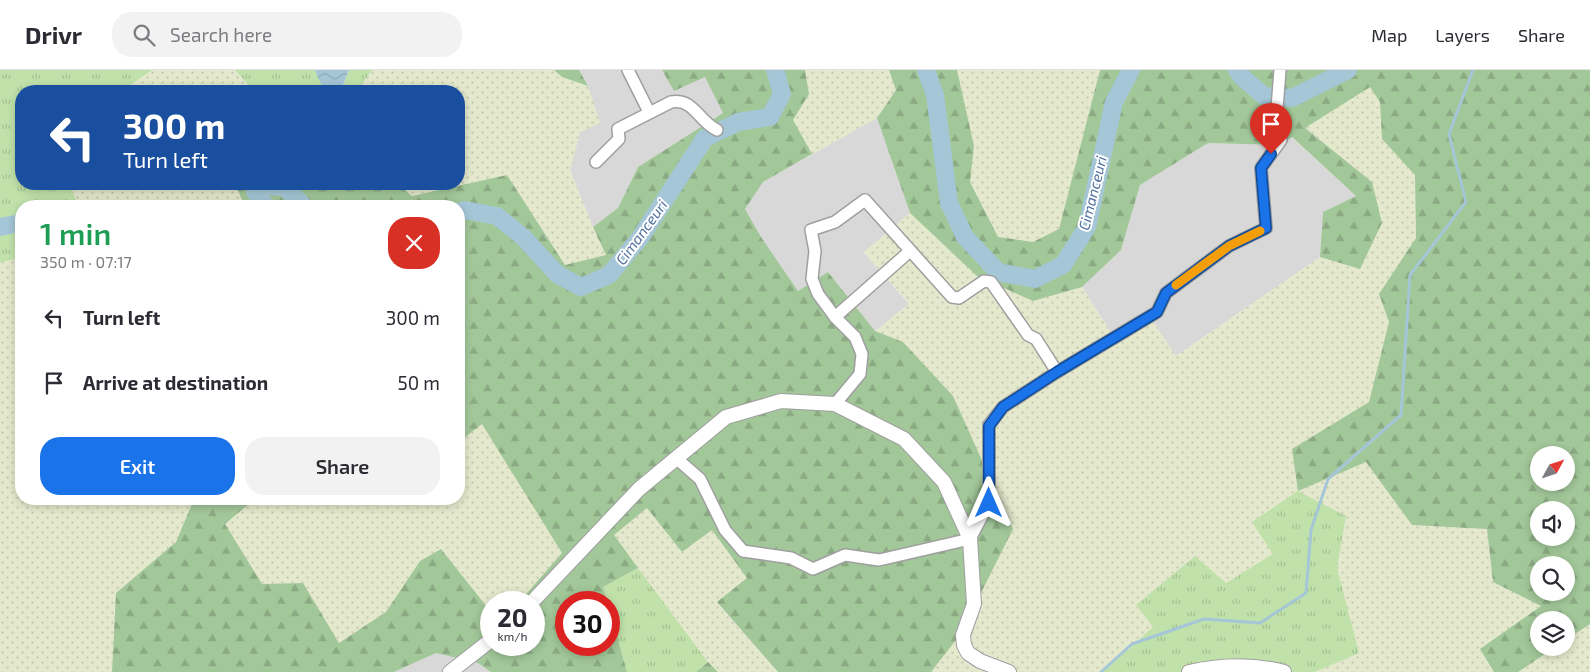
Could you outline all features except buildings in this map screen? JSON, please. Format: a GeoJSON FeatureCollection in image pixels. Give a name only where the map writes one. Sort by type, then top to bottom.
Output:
{"type":"FeatureCollection","features":[{"type":"Feature","properties":{"kind":"street"},"geometry":{"type":"LineString","coordinates":[[628,70],[649,112]]}},
{"type":"Feature","properties":{"kind":"street"},"geometry":{"type":"LineString","coordinates":[[676,458],[700,479],[725,530],[743,551],[791,558],[813,569],[845,555],[879,560],[970,539],[989,503],[989,426],[1003,407],[1157,312],[1166,293],[1229,246],[1266,228],[1261,168],[1281,140],[1276,121],[1280,70]]}},
{"type":"Feature","properties":{"kind":"street"},"geometry":{"type":"LineString","coordinates":[[596,162],[619,139],[618,129],[670,102],[685,102],[708,126],[716,130]]}},
{"type":"Feature","properties":{"kind":"street"},"geometry":{"type":"LineString","coordinates":[[835,404],[860,374],[862,354],[855,337],[835,317],[818,294],[812,279],[815,251],[811,230],[835,222],[865,200],[952,297],[959,298],[984,281],[991,282],[1028,335],[1036,339],[1057,372]]}},
{"type":"Feature","properties":{"kind":"street"},"geometry":{"type":"LineString","coordinates":[[835,317],[910,251]]}},
{"type":"Feature","properties":{"kind":"street"},"geometry":{"type":"LineString","coordinates":[[542,591],[639,489],[726,417],[781,402],[835,404],[904,439],[944,482],[970,539],[974,604],[963,635],[964,645],[968,654],[980,661],[1009,672]]}},
{"type":"Feature","properties":{"kind":"street"},"geometry":{"type":"LineString","coordinates":[[450,672],[464,668],[480,651]]}},
{"type":"Feature","properties":{"kind":"street"},"geometry":{"type":"LineString","coordinates":[[1189,672],[1229,667],[1260,667],[1284,672]]}},
{"type":"Feature","properties":{"kind":"shaded area"},"geometry":{"type":"Polygon","coordinates":[[[579,70],[662,70],[674,91],[705,77],[723,113],[638,167],[618,208],[593,227],[570,170],[580,132],[588,86],[579,70]]]}},
{"type":"Feature","properties":{"kind":"shaded area"},"geometry":{"type":"Polygon","coordinates":[[[877,118],[910,213],[864,253],[909,304],[875,331],[828,272],[798,291],[761,237],[745,209],[763,182],[877,118]]]}},
{"type":"Feature","properties":{"kind":"shaded area"},"geometry":{"type":"Polygon","coordinates":[[[1291,137],[1356,196],[1323,212],[1320,257],[1176,356],[1115,339],[1082,287],[1121,250],[1140,185],[1208,143],[1279,145],[1291,137]]]}},
{"type":"Feature","properties":{"kind":"shaded area"},"geometry":{"type":"Polygon","coordinates":[[[436,653],[478,663],[491,672],[394,672],[436,653]]]}},
{"type":"Feature","properties":{"kind":"green space"},"geometry":{"type":"Polygon","coordinates":[[[0,70],[152,70],[131,85],[15,85],[15,190],[72,190],[76,200],[15,200],[15,259],[0,263],[0,70]]]}},
{"type":"Feature","properties":{"kind":"green space"},"geometry":{"type":"Polygon","coordinates":[[[152,70],[235,70],[249,85],[131,85],[152,70]]]}},
{"type":"Feature","properties":{"kind":"green space"},"geometry":{"type":"Polygon","coordinates":[[[235,70],[315,70],[322,85],[249,85],[235,70]]]}},
{"type":"Feature","properties":{"kind":"green space"},"geometry":{"type":"Polygon","coordinates":[[[349,70],[372,70],[361,85],[343,85],[349,70]]]}},
{"type":"Feature","properties":{"kind":"green space"},"geometry":{"type":"Polygon","coordinates":[[[372,70],[554,70],[562,77],[588,86],[600,123],[580,132],[570,170],[606,255],[565,265],[507,175],[465,184],[465,85],[361,85],[372,70]]]}},
{"type":"Feature","properties":{"kind":"green space"},"geometry":{"type":"Polygon","coordinates":[[[554,70],[579,70],[588,86],[562,77],[554,70]]]}},
{"type":"Feature","properties":{"kind":"green space"},"geometry":{"type":"Polygon","coordinates":[[[662,70],[805,70],[809,94],[793,120],[812,154],[763,182],[745,209],[761,237],[798,291],[828,272],[875,331],[903,342],[953,396],[1013,529],[960,635],[931,672],[778,672],[717,602],[747,578],[712,530],[682,552],[647,508],[614,535],[638,568],[603,587],[604,591],[555,591],[555,656],[620,656],[620,647],[627,672],[491,672],[478,663],[436,653],[394,672],[112,672],[116,593],[176,542],[191,505],[248,505],[225,524],[262,584],[303,583],[339,643],[386,612],[420,561],[441,549],[480,598],[480,656],[545,656],[545,591],[529,591],[562,553],[482,424],[465,437],[465,200],[242,200],[238,190],[405,190],[412,196],[439,190],[465,190],[465,184],[507,175],[565,265],[606,255],[593,227],[618,208],[638,167],[723,113],[705,77],[674,91],[662,70]]]}},
{"type":"Feature","properties":{"kind":"green space"},"geometry":{"type":"Polygon","coordinates":[[[805,70],[889,70],[896,90],[877,118],[812,154],[792,120],[809,94],[805,70]]]}},
{"type":"Feature","properties":{"kind":"green space"},"geometry":{"type":"Polygon","coordinates":[[[889,70],[957,70],[974,146],[970,182],[998,237],[1033,242],[1059,229],[1100,70],[1590,70],[1590,624],[1575,634],[1575,611],[1534,611],[1541,606],[1531,601],[1575,601],[1575,556],[1530,556],[1530,600],[1493,582],[1487,529],[1412,525],[1366,462],[1298,491],[1292,449],[1369,402],[1389,322],[1379,294],[1416,238],[1415,175],[1382,139],[1380,102],[1370,87],[1305,128],[1372,182],[1382,223],[1360,269],[1320,257],[1323,212],[1356,196],[1292,137],[1279,145],[1208,143],[1140,185],[1121,250],[1082,287],[1033,301],[977,276],[910,213],[877,118],[896,90],[889,70]]]}},
{"type":"Feature","properties":{"kind":"green space"},"geometry":{"type":"Polygon","coordinates":[[[957,70],[1100,70],[1059,229],[1033,242],[998,237],[970,182],[974,146],[957,70]]]}},
{"type":"Feature","properties":{"kind":"green space"},"geometry":{"type":"Polygon","coordinates":[[[1370,86],[1380,102],[1382,139],[1415,175],[1416,238],[1379,294],[1389,322],[1369,402],[1292,449],[1298,490],[1366,462],[1412,525],[1487,529],[1493,582],[1541,606],[1534,611],[1530,611],[1530,614],[1480,649],[1494,672],[1315,672],[1358,653],[1337,568],[1346,517],[1274,553],[1226,583],[1194,556],[1136,605],[1153,627],[1103,672],[931,672],[960,635],[1013,529],[953,396],[903,342],[875,331],[909,304],[864,252],[910,213],[977,276],[1033,301],[1082,287],[1115,339],[1151,318],[1176,356],[1320,257],[1360,269],[1372,182],[1305,128],[1370,86]]]}},
{"type":"Feature","properties":{"kind":"green space"},"geometry":{"type":"Polygon","coordinates":[[[72,190],[237,190],[242,200],[75,200],[72,190]]]}},
{"type":"Feature","properties":{"kind":"green space"},"geometry":{"type":"Polygon","coordinates":[[[405,190],[439,190],[412,196],[405,190]]]}},
{"type":"Feature","properties":{"kind":"green space"},"geometry":{"type":"Polygon","coordinates":[[[15,259],[15,505],[191,505],[176,542],[116,593],[112,672],[0,672],[0,263],[15,259]]]}},
{"type":"Feature","properties":{"kind":"green space"},"geometry":{"type":"Polygon","coordinates":[[[482,423],[562,553],[529,591],[480,591],[480,598],[441,549],[420,561],[386,612],[338,643],[303,583],[262,584],[225,524],[248,505],[465,505],[465,437],[482,423]]]}},
{"type":"Feature","properties":{"kind":"green space"},"geometry":{"type":"Polygon","coordinates":[[[1298,491],[1346,516],[1337,568],[1359,653],[1315,672],[1103,672],[1153,627],[1136,605],[1195,556],[1226,583],[1273,554],[1252,522],[1298,491]]]}},
{"type":"Feature","properties":{"kind":"green space"},"geometry":{"type":"Polygon","coordinates":[[[647,507],[682,552],[712,530],[747,578],[717,603],[778,672],[718,672],[708,662],[613,535],[647,507]]]}},
{"type":"Feature","properties":{"kind":"green space"},"geometry":{"type":"Polygon","coordinates":[[[638,568],[708,662],[696,672],[627,672],[620,647],[620,591],[604,591],[603,587],[638,568]]]}},
{"type":"Feature","properties":{"kind":"green space"},"geometry":{"type":"Polygon","coordinates":[[[1530,614],[1530,656],[1542,656],[1518,672],[1494,672],[1480,649],[1530,614]]]}},
{"type":"Feature","properties":{"kind":"green space"},"geometry":{"type":"Polygon","coordinates":[[[1590,624],[1590,672],[1518,672],[1542,656],[1575,656],[1575,634],[1590,624]]]}},
{"type":"Feature","properties":{"kind":"green space"},"geometry":{"type":"Polygon","coordinates":[[[708,662],[718,672],[696,672],[708,662]]]}},
{"type":"Feature","properties":{"kind":"water"},"geometry":{"type":"Polygon","coordinates":[[[315,70],[349,70],[343,85],[323,85],[315,70]]]}},
{"type":"Feature","properties":{"kind":"waterway","name":"Cimanceuri"},"geometry":{"type":"LineString","coordinates":[[465,210],[497,216],[523,237],[557,274],[581,287],[609,275],[640,238],[705,138],[738,122],[770,117],[782,94],[775,70]]}},
{"type":"Feature","properties":{"kind":"waterway","name":"Cimanceuri"},"geometry":{"type":"LineString","coordinates":[[926,70],[935,95],[949,203],[965,237],[998,272],[1035,279],[1063,265],[1087,227],[1114,102],[1131,70]]}},
{"type":"Feature","properties":{"kind":"waterway","name":"Cimanceuri"},"geometry":{"type":"LineString","coordinates":[[1237,70],[1242,77],[1264,96],[1292,98],[1348,70]]}},
{"type":"Feature","properties":{"kind":"waterway"},"geometry":{"type":"LineString","coordinates":[[1101,672],[1132,644],[1204,619],[1260,623],[1306,593],[1311,530],[1328,479],[1401,415],[1410,275],[1466,202],[1449,134],[1473,70]]}},
{"type":"Feature","properties":{"kind":"waterway","name":"Cimanceuri"},"geometry":{"type":"LineString","coordinates":[[258,190],[255,192],[261,200]]}},
{"type":"Feature","properties":{"kind":"waterway","name":"Cimanceuri"},"geometry":{"type":"LineString","coordinates":[[287,190],[298,200]]}},
{"type":"Feature","properties":{"kind":"waterway","name":"Cimanceuri"},"geometry":{"type":"LineString","coordinates":[[0,227],[15,224]]}},
{"type":"Feature","properties":{"kind":"slow traffic"},"geometry":{"type":"LineString","coordinates":[[1176,285],[1229,246],[1260,231]]}},
{"type":"Feature","properties":{"kind":"route"},"geometry":{"type":"LineString","coordinates":[[989,503],[989,426],[1003,407],[1157,312],[1166,293],[1229,246],[1266,228],[1261,168],[1271,154]]}}]}
